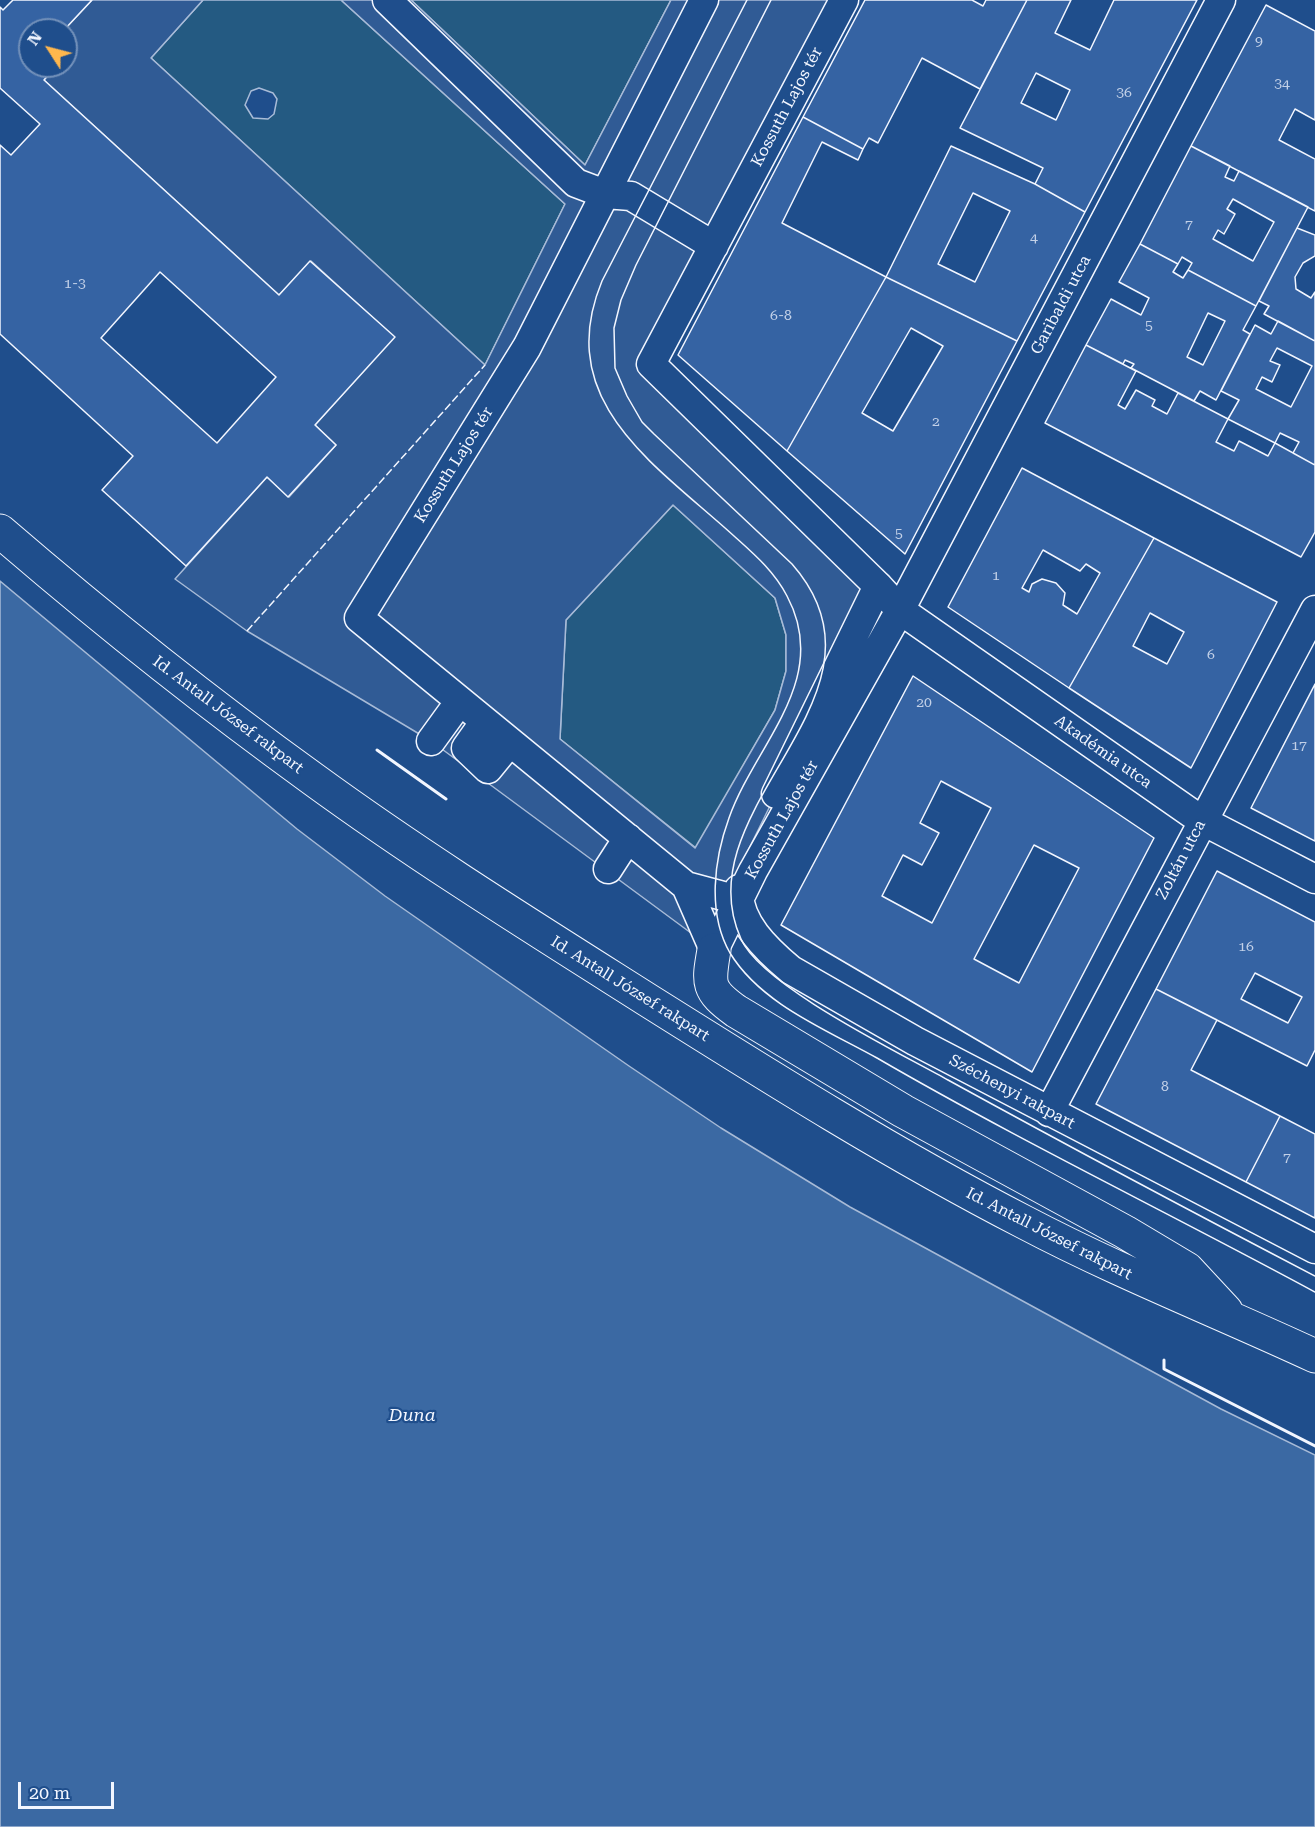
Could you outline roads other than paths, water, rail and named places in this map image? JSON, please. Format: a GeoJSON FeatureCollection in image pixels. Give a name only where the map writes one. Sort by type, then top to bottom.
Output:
{"type":"FeatureCollection","features":[{"type":"Feature","properties":{"kind":"main road","name":"Id. Antall József rakpart"},"geometry":{"type":"LineString","coordinates":[[0,531],[180,679],[316,782],[469,886],[588,963],[888,1149],[1023,1222],[1139,1280],[1231,1317],[1315,1356]]}},
{"type":"Feature","properties":{"kind":"main road"},"geometry":{"type":"LineString","coordinates":[[714,950],[709,980],[716,996],[736,1011],[903,1111],[1187,1269],[1231,1317]]}},
{"type":"Feature","properties":{"kind":"street"},"geometry":{"type":"LineString","coordinates":[[387,0],[576,183],[605,194],[631,196],[714,246]]}},
{"type":"Feature","properties":{"kind":"street","name":"Kossuth Lajos tér"},"geometry":{"type":"LineString","coordinates":[[704,0],[527,347],[359,618],[686,886],[738,900]]}},
{"type":"Feature","properties":{"kind":"street","name":"Kossuth Lajos tér"},"geometry":{"type":"LineString","coordinates":[[714,950],[738,900],[900,610],[651,364],[844,0]]}},
{"type":"Feature","properties":{"kind":"street","name":"Garibaldi utca"},"geometry":{"type":"LineString","coordinates":[[900,610],[1221,0]]}},
{"type":"Feature","properties":{"kind":"street","name":"Kossuth Lajos tér"},"geometry":{"type":"LineString","coordinates":[[738,900],[740,867],[878,586]]}},
{"type":"Feature","properties":{"kind":"street","name":"Akadémia utca"},"geometry":{"type":"LineString","coordinates":[[900,610],[1202,820],[1315,879]]}},
{"type":"Feature","properties":{"kind":"street","name":"Zoltán utca"},"geometry":{"type":"LineString","coordinates":[[1049,1112],[1315,610]]}},
{"type":"Feature","properties":{"kind":"street"},"geometry":{"type":"LineString","coordinates":[[431,741],[460,701]]}},
{"type":"Feature","properties":{"kind":"street"},"geometry":{"type":"LineString","coordinates":[[608,869],[628,838]]}},
{"type":"Feature","properties":{"kind":"street","name":"Kossuth Lajos tér"},"geometry":{"type":"LineString","coordinates":[[686,886],[714,950]]}},
{"type":"Feature","properties":{"kind":"street","name":"Széchenyi rakpart"},"geometry":{"type":"LineString","coordinates":[[738,900],[744,919],[773,955],[791,970],[915,1041],[1315,1249]]}},
{"type":"Feature","properties":{"kind":"water","name":"Duna"},"geometry":{"type":"Polygon","coordinates":[[[0,581],[297,829],[385,896],[721,1128],[850,1207],[1221,1409],[1315,1455],[1315,1827],[0,1827],[0,581]]]}},
{"type":"Feature","properties":{"kind":"tram line"},"geometry":{"type":"LineString","coordinates":[[747,0],[602,281],[590,324],[591,362],[601,396],[620,427],[673,483],[749,549],[770,571],[787,596],[798,627],[801,656],[795,684],[785,711],[741,791],[729,818],[720,851],[715,886],[716,904],[718,921],[730,953],[759,987],[796,1014],[985,1118],[1315,1292]]}},
{"type":"Feature","properties":{"kind":"tram line"},"geometry":{"type":"LineString","coordinates":[[771,0],[636,265],[621,300],[614,328],[615,368],[642,422],[792,564],[821,613],[825,660],[811,706],[761,797],[740,843],[731,890],[741,939],[754,957],[775,977],[834,1017],[1085,1155],[1315,1276]]}}]}
